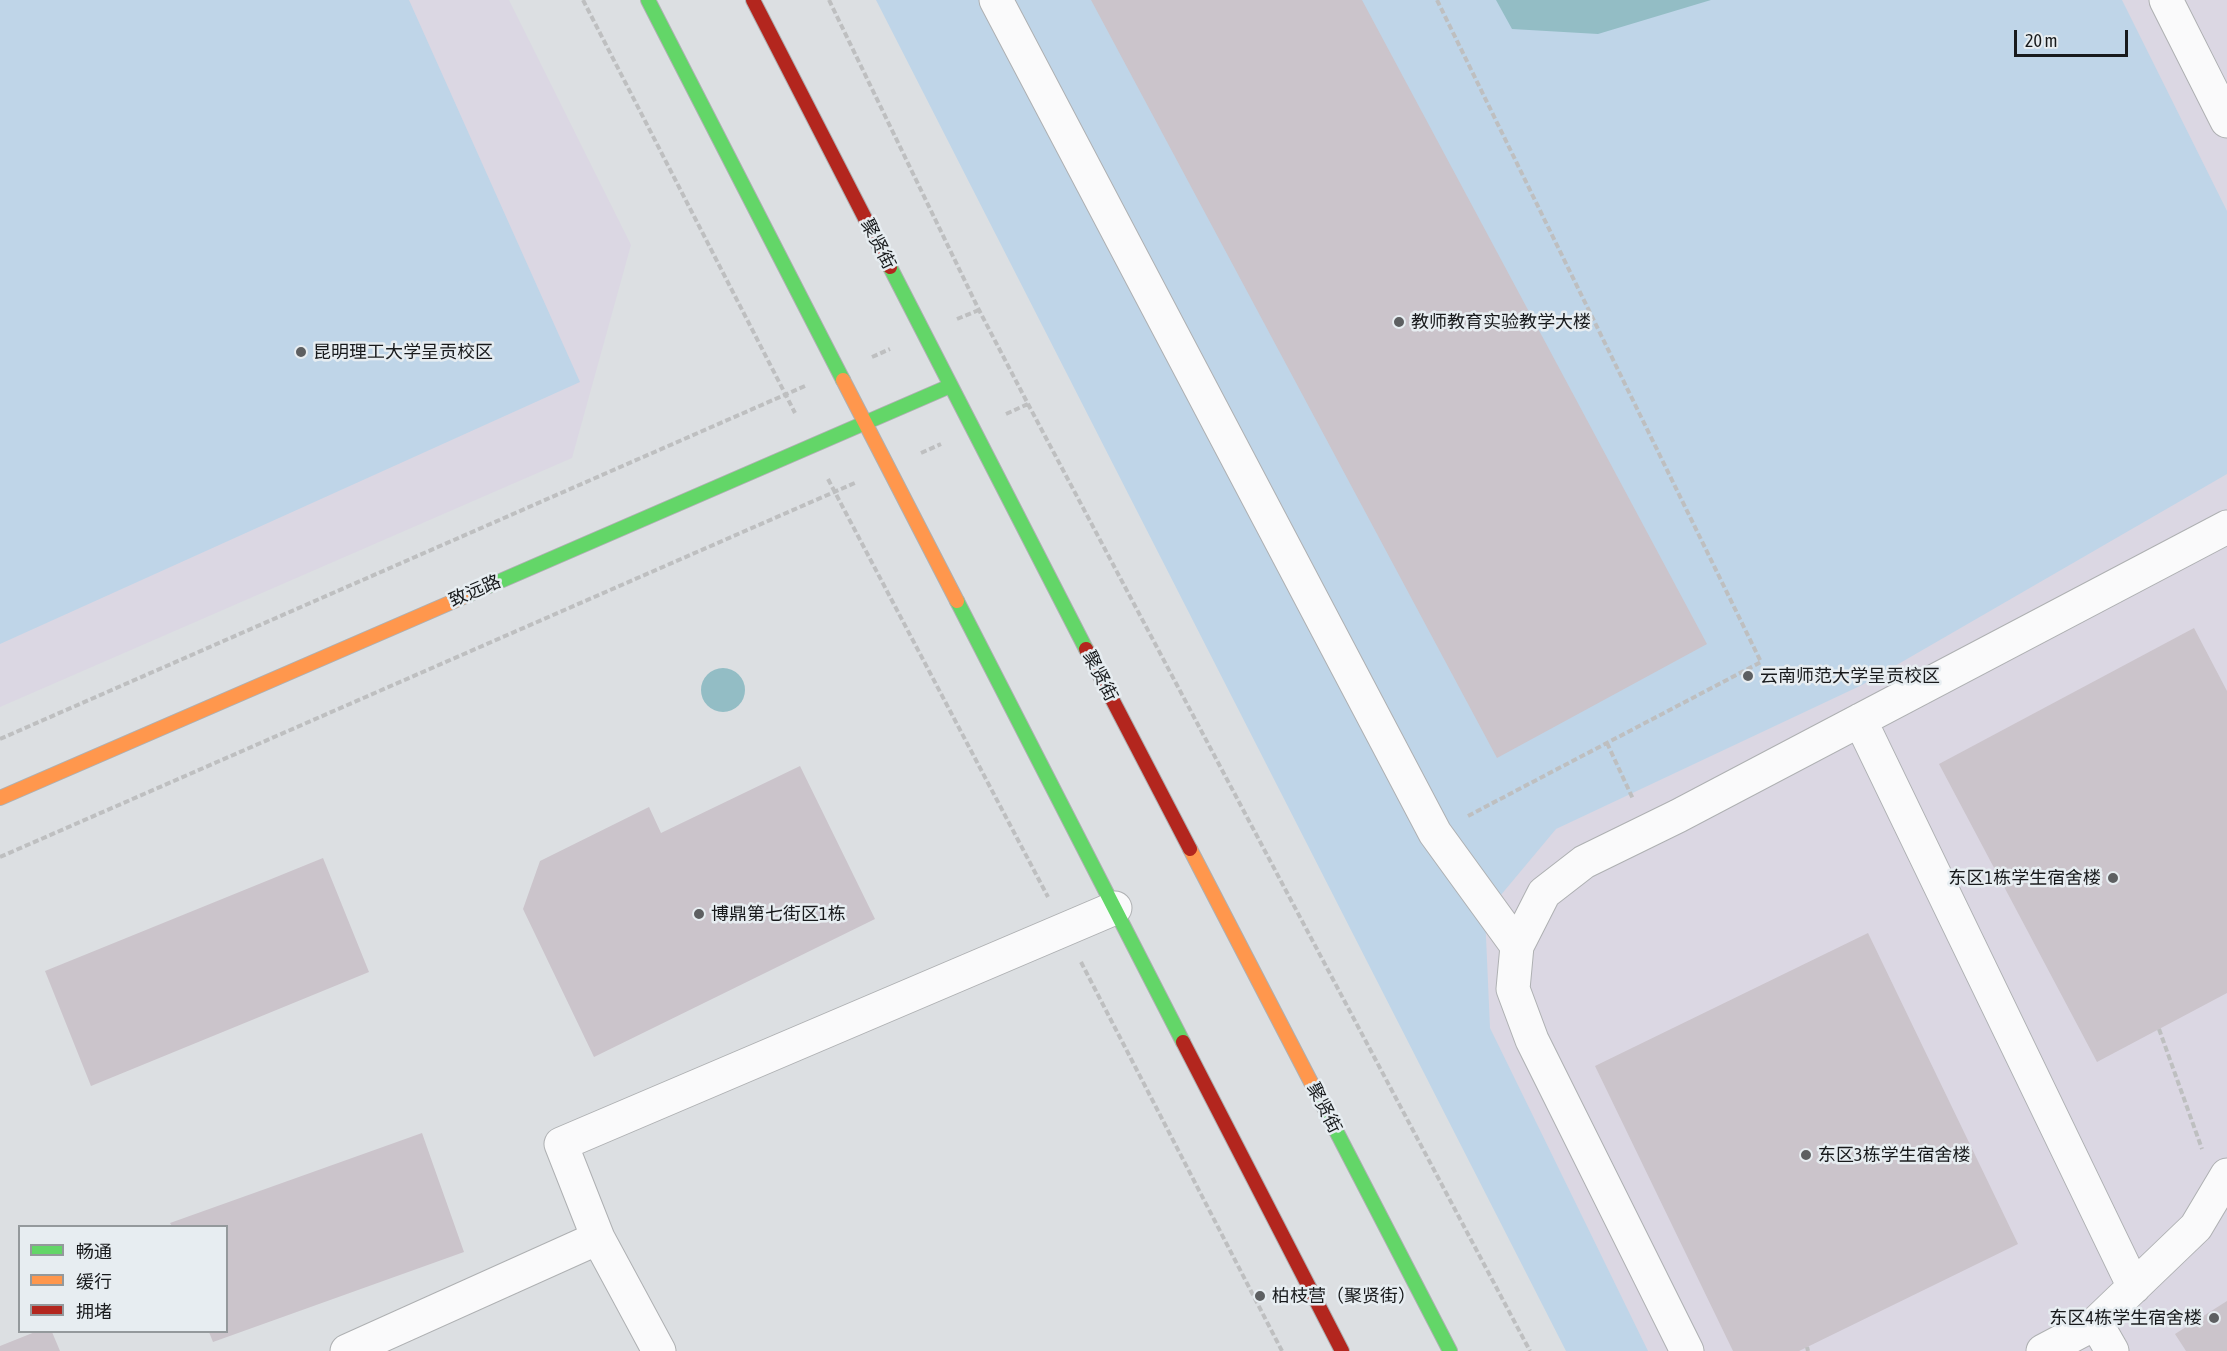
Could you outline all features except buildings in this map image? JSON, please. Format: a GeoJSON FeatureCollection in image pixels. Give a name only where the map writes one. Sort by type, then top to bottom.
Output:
{"type":"FeatureCollection","features":[{"type":"Feature","properties":{"kind":"main road"},"geometry":{"type":"LineString","coordinates":[[648,0],[863,423],[1342,1351]]}},
{"type":"Feature","properties":{"kind":"main road","name":"聚贤街"},"geometry":{"type":"LineString","coordinates":[[753,0],[950,386],[1450,1351]]}},
{"type":"Feature","properties":{"kind":"main road","name":"致远路"},"geometry":{"type":"LineString","coordinates":[[0,798],[950,386]]}},
{"type":"Feature","properties":{"kind":"street"},"geometry":{"type":"LineString","coordinates":[[996,0],[1435,833],[1517,946]]}},
{"type":"Feature","properties":{"kind":"street"},"geometry":{"type":"LineString","coordinates":[[2166,0],[2224,110]]}},
{"type":"Feature","properties":{"kind":"street"},"geometry":{"type":"LineString","coordinates":[[1687,1351],[1532,1040],[1513,989],[1517,946],[1544,893],[1584,862],[1860,720],[2227,526]]}},
{"type":"Feature","properties":{"kind":"street"},"geometry":{"type":"LineString","coordinates":[[1860,720],[2134,1287]]}},
{"type":"Feature","properties":{"kind":"street"},"geometry":{"type":"LineString","coordinates":[[659,1351],[598,1238],[561,1144],[1115,908]]}},
{"type":"Feature","properties":{"kind":"street"},"geometry":{"type":"LineString","coordinates":[[2043,1351],[2096,1323],[2196,1227],[2222,1184]]}},
{"type":"Feature","properties":{"kind":"street"},"geometry":{"type":"LineString","coordinates":[[347,1351],[598,1238]]}},
{"type":"Feature","properties":{"kind":"street"},"geometry":{"type":"LineString","coordinates":[[2096,1323],[2112,1351]]}},
{"type":"Feature","properties":{"kind":"path"},"geometry":{"type":"LineString","coordinates":[[583,0],[835,492],[1064,928],[1282,1351]]}},
{"type":"Feature","properties":{"kind":"path"},"geometry":{"type":"LineString","coordinates":[[829,0],[979,310],[1530,1351]]}},
{"type":"Feature","properties":{"kind":"path"},"geometry":{"type":"LineString","coordinates":[[1435,833],[1761,662],[1437,0]]}},
{"type":"Feature","properties":{"kind":"path"},"geometry":{"type":"LineString","coordinates":[[0,739],[979,310]]}},
{"type":"Feature","properties":{"kind":"path"},"geometry":{"type":"LineString","coordinates":[[0,857],[835,492],[1028,404]]}},
{"type":"Feature","properties":{"kind":"path"},"geometry":{"type":"LineString","coordinates":[[1607,743],[1648,830]]}},
{"type":"Feature","properties":{"kind":"path"},"geometry":{"type":"LineString","coordinates":[[2159,1029],[2222,1184]]}},
{"type":"Feature","properties":{"kind":"shaded area","name":"昆明理工大学呈贡校区"},"geometry":{"type":"Polygon","coordinates":[[[0,0],[509,0],[631,245],[572,458],[0,707],[0,0]]]}},
{"type":"Feature","properties":{"kind":"shaded area","name":"昆明理工大学呈贡校区"},"geometry":{"type":"Polygon","coordinates":[[[0,0],[409,0],[580,382],[0,644],[0,0]]]}},
{"type":"Feature","properties":{"kind":"shaded area","name":"云南师范大学呈贡校区"},"geometry":{"type":"Polygon","coordinates":[[[876,0],[2122,0],[2227,211],[2227,474],[1862,685],[1556,829],[1485,914],[1490,1028],[1648,1351],[1566,1351],[876,0]]]}},
{"type":"Feature","properties":{"kind":"shaded area","name":"云南师范大学呈贡校区"},"geometry":{"type":"Polygon","coordinates":[[[919,0],[2227,0],[2227,1351],[1619,1351],[919,0]]]}},
{"type":"Feature","properties":{"kind":"shaded area"},"geometry":{"type":"Polygon","coordinates":[[[1496,0],[1711,0],[1598,34],[1512,29],[1496,0]]]}},
{"type":"Feature","properties":{"kind":"shaded area"},"geometry":{"type":"Polygon","coordinates":[[[723,668],[732,669],[739,674],[744,681],[744,699],[739,706],[732,711],[723,712],[714,711],[707,706],[702,699],[701,690],[702,681],[707,674],[714,669],[723,668]]]}},
{"type":"Feature","properties":{"kind":"traffic: fast"},"geometry":{"type":"LineString","coordinates":[[648,0],[843,380]]}},
{"type":"Feature","properties":{"kind":"traffic: fast"},"geometry":{"type":"LineString","coordinates":[[890,267],[1086,649]]}},
{"type":"Feature","properties":{"kind":"traffic: fast"},"geometry":{"type":"LineString","coordinates":[[468,595],[950,386]]}},
{"type":"Feature","properties":{"kind":"traffic: fast"},"geometry":{"type":"LineString","coordinates":[[957,601],[1183,1042]]}},
{"type":"Feature","properties":{"kind":"traffic: fast"},"geometry":{"type":"LineString","coordinates":[[1316,1092],[1450,1351]]}},
{"type":"Feature","properties":{"kind":"traffic: slow"},"geometry":{"type":"LineString","coordinates":[[843,380],[957,601]]}},
{"type":"Feature","properties":{"kind":"traffic: slow"},"geometry":{"type":"LineString","coordinates":[[0,798],[468,595]]}},
{"type":"Feature","properties":{"kind":"traffic: slow"},"geometry":{"type":"LineString","coordinates":[[1190,849],[1316,1092]]}},
{"type":"Feature","properties":{"kind":"traffic: jam"},"geometry":{"type":"LineString","coordinates":[[753,0],[890,267]]}},
{"type":"Feature","properties":{"kind":"traffic: jam"},"geometry":{"type":"LineString","coordinates":[[1086,649],[1190,849]]}},
{"type":"Feature","properties":{"kind":"traffic: jam"},"geometry":{"type":"LineString","coordinates":[[1183,1042],[1342,1351]]}},
{"type":"Feature","properties":{"kind":"place","name":"教师教育实验教学大楼"},"geometry":{"type":"Point","coordinates":[1399,322]}},
{"type":"Feature","properties":{"kind":"place","name":"昆明理工大学呈贡校区"},"geometry":{"type":"Point","coordinates":[301,352]}},
{"type":"Feature","properties":{"kind":"place","name":"云南师范大学呈贡校区"},"geometry":{"type":"Point","coordinates":[1748,676]}},
{"type":"Feature","properties":{"kind":"place","name":"东区1栋学生宿舍楼"},"geometry":{"type":"Point","coordinates":[2113,878]}},
{"type":"Feature","properties":{"kind":"place","name":"博鼎第七街区1栋"},"geometry":{"type":"Point","coordinates":[699,914]}},
{"type":"Feature","properties":{"kind":"place","name":"东区3栋学生宿舍楼"},"geometry":{"type":"Point","coordinates":[1806,1155]}},
{"type":"Feature","properties":{"kind":"place","name":"柏枝营（聚贤街）"},"geometry":{"type":"Point","coordinates":[1260,1296]}},
{"type":"Feature","properties":{"kind":"place","name":"东区4栋学生宿舍楼"},"geometry":{"type":"Point","coordinates":[2214,1318]}}]}
